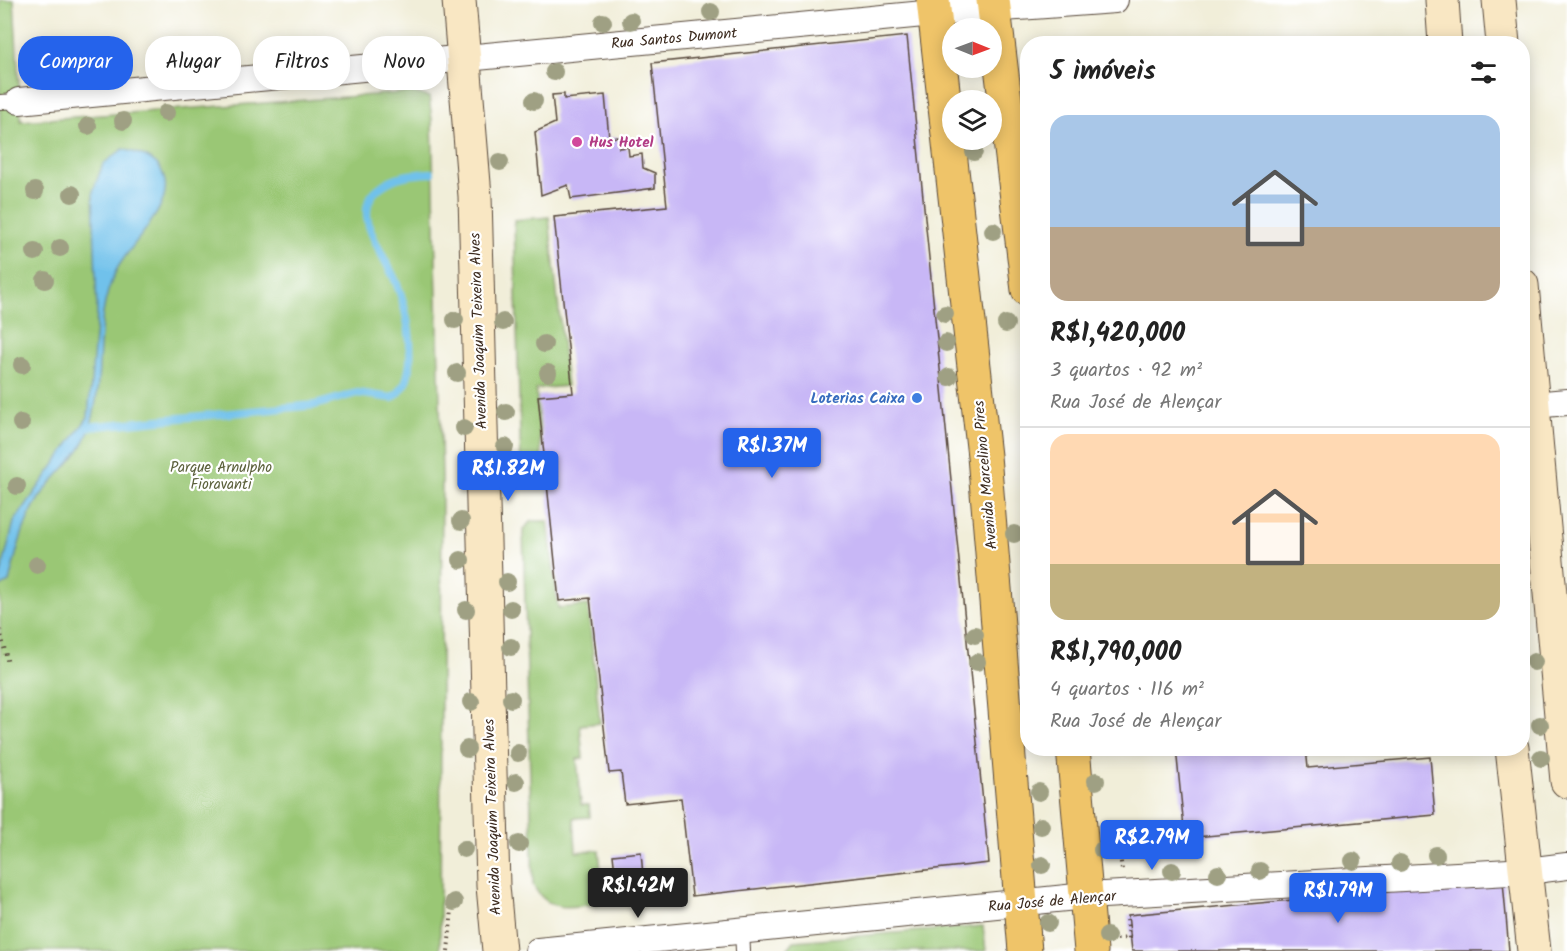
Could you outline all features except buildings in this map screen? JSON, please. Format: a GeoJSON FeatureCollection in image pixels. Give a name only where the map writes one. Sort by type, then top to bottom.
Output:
{"type":"FeatureCollection","features":[{"type":"Feature","properties":{"kind":"main road","name":"Avenida Joaquim Teixeira Alves"},"geometry":{"type":"LineString","coordinates":[[459,0],[475,196],[493,886],[499,951]]}},
{"type":"Feature","properties":{"kind":"main road"},"geometry":{"type":"LineString","coordinates":[[1442,0],[1444,36]]}},
{"type":"Feature","properties":{"kind":"main road"},"geometry":{"type":"LineString","coordinates":[[1499,0],[1502,36]]}},
{"type":"Feature","properties":{"kind":"main road"},"geometry":{"type":"LineString","coordinates":[[993,4],[1020,225]]}},
{"type":"Feature","properties":{"kind":"main road","name":"Avenida Marcelino Pires"},"geometry":{"type":"LineString","coordinates":[[934,7],[984,456],[1025,951]]}},
{"type":"Feature","properties":{"kind":"main road"},"geometry":{"type":"LineString","coordinates":[[1530,433],[1567,781]]}},
{"type":"Feature","properties":{"kind":"main road"},"geometry":{"type":"LineString","coordinates":[[1074,756],[1091,951]]}},
{"type":"Feature","properties":{"kind":"main road"},"geometry":{"type":"LineString","coordinates":[[1513,756],[1534,951]]}},
{"type":"Feature","properties":{"kind":"street","name":"Rua Santos Dumont"},"geometry":{"type":"LineString","coordinates":[[10,102],[934,7],[1115,0]]}},
{"type":"Feature","properties":{"kind":"street"},"geometry":{"type":"LineString","coordinates":[[1530,405],[1567,402]]}},
{"type":"Feature","properties":{"kind":"street","name":"Rua José de Alençar"},"geometry":{"type":"LineString","coordinates":[[538,951],[742,941],[1086,896],[1527,871],[1567,866]]}},
{"type":"Feature","properties":{"kind":"path"},"geometry":{"type":"LineString","coordinates":[[0,630],[8,664]]}},
{"type":"Feature","properties":{"kind":"path"},"geometry":{"type":"LineString","coordinates":[[448,951],[452,909]]}},
{"type":"Feature","properties":{"kind":"green space","name":"Parque Arnulpho Fioravanti"},"geometry":{"type":"Polygon","coordinates":[[[0,0],[14,0],[21,121],[412,92],[429,97],[432,120],[442,474],[440,951],[0,951],[0,0]]]}},
{"type":"Feature","properties":{"kind":"green space"},"geometry":{"type":"Polygon","coordinates":[[[549,217],[567,386],[536,389],[543,474],[528,476],[521,470],[514,220],[549,217]]]}},
{"type":"Feature","properties":{"kind":"green space"},"geometry":{"type":"Polygon","coordinates":[[[531,521],[548,521],[558,608],[588,605],[600,723],[580,725],[583,758],[577,759],[581,805],[589,805],[590,817],[574,818],[576,852],[599,850],[604,903],[573,907],[555,905],[540,895],[533,885],[523,530],[531,521]]]}},
{"type":"Feature","properties":{"kind":"green space"},"geometry":{"type":"Polygon","coordinates":[[[983,926],[986,951],[786,951],[794,941],[983,926]]]}},
{"type":"Feature","properties":{"kind":"water"},"geometry":{"type":"Polygon","coordinates":[[[123,149],[145,156],[156,163],[163,174],[165,193],[155,216],[116,271],[108,291],[103,311],[97,395],[87,436],[74,457],[38,500],[22,534],[9,582],[0,587],[0,577],[14,522],[88,417],[97,314],[93,191],[103,164],[123,149]]]}},
{"type":"Feature","properties":{"kind":"waterway"},"geometry":{"type":"LineString","coordinates":[[87,427],[315,405],[357,393],[392,398],[405,383],[409,368],[410,343],[403,301],[372,234],[367,209],[370,198],[391,180],[431,173]]}},
{"type":"Feature","properties":{"kind":"place","name":"Hus Hotel"},"geometry":{"type":"Point","coordinates":[577,142]}},
{"type":"Feature","properties":{"kind":"place","name":"Loterias Caixa"},"geometry":{"type":"Point","coordinates":[917,398]}}]}
